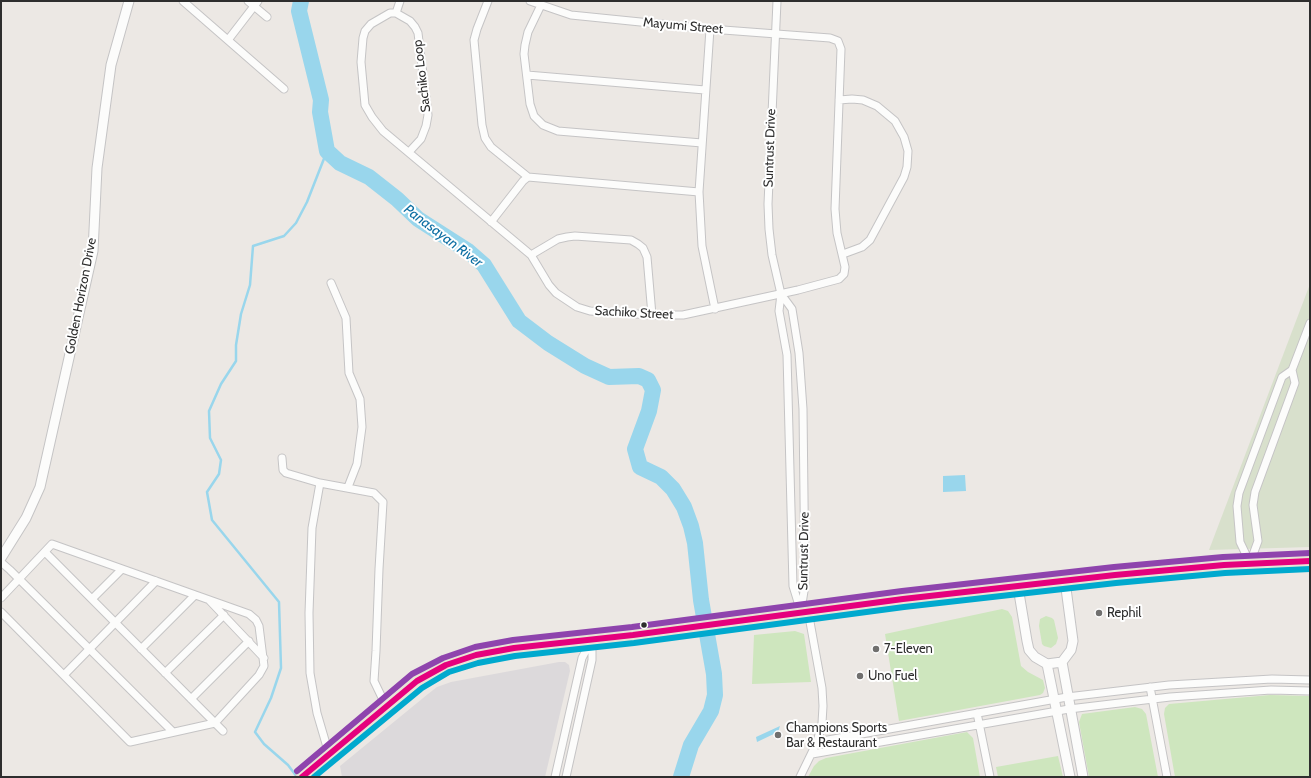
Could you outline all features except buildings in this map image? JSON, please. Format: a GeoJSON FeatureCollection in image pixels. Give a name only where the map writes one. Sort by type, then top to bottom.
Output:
{"type":"FeatureCollection","features":[{"type":"Feature","properties":{"kind":"main road"},"geometry":{"type":"LineString","coordinates":[[302,777],[407,688],[446,665],[488,652],[1065,581],[1250,563],[1310,561]]}},
{"type":"Feature","properties":{"kind":"street","name":"Golden Horizon Drive"},"geometry":{"type":"LineString","coordinates":[[1,558],[26,518],[40,487],[93,251],[97,168],[111,65],[129,1]]}},
{"type":"Feature","properties":{"kind":"street"},"geometry":{"type":"LineString","coordinates":[[183,1],[284,89]]}},
{"type":"Feature","properties":{"kind":"street"},"geometry":{"type":"LineString","coordinates":[[400,1],[396,14],[390,13],[384,16],[371,24],[365,31],[361,62],[365,105],[383,131],[409,152]]}},
{"type":"Feature","properties":{"kind":"street"},"geometry":{"type":"LineString","coordinates":[[488,1],[474,40],[483,132],[491,147],[528,177],[699,192]]}},
{"type":"Feature","properties":{"kind":"street","name":"Mayumi Street"},"geometry":{"type":"LineString","coordinates":[[530,1],[571,15],[710,29],[830,38],[838,41],[841,49],[839,100]]}},
{"type":"Feature","properties":{"kind":"street","name":"Suntrust Drive"},"geometry":{"type":"LineString","coordinates":[[777,1],[768,204],[769,230],[772,255],[781,294],[779,311],[787,355],[793,586],[804,612]]}},
{"type":"Feature","properties":{"kind":"street"},"geometry":{"type":"LineString","coordinates":[[228,40],[253,2],[267,17]]}},
{"type":"Feature","properties":{"kind":"street"},"geometry":{"type":"LineString","coordinates":[[541,5],[528,32],[524,54],[530,104],[534,116],[543,126],[558,131],[702,143]]}},
{"type":"Feature","properties":{"kind":"street","name":"Sachiko Loop"},"geometry":{"type":"LineString","coordinates":[[396,14],[410,22],[418,33],[428,115],[421,139],[409,152]]}},
{"type":"Feature","properties":{"kind":"street"},"geometry":{"type":"LineString","coordinates":[[710,29],[699,192],[702,246],[715,308]]}},
{"type":"Feature","properties":{"kind":"street"},"geometry":{"type":"LineString","coordinates":[[527,76],[705,90]]}},
{"type":"Feature","properties":{"kind":"street"},"geometry":{"type":"LineString","coordinates":[[839,100],[863,100],[877,106],[895,122],[904,137],[908,150],[907,167],[904,177],[870,240],[862,247],[843,254],[837,233],[835,209],[839,100]]}},
{"type":"Feature","properties":{"kind":"street","name":"Sachiko Street"},"geometry":{"type":"LineString","coordinates":[[409,152],[531,255],[549,285],[556,293],[577,307],[590,311],[652,315],[683,315],[781,294],[840,279],[844,274],[845,267],[843,254]]}},
{"type":"Feature","properties":{"kind":"street"},"geometry":{"type":"LineString","coordinates":[[491,222],[522,181],[528,177]]}},
{"type":"Feature","properties":{"kind":"street"},"geometry":{"type":"LineString","coordinates":[[531,255],[558,239],[567,236],[631,240],[643,248],[647,257],[652,315]]}},
{"type":"Feature","properties":{"kind":"street"},"geometry":{"type":"LineString","coordinates":[[331,283],[346,318],[350,373],[360,399],[362,427],[357,464],[348,487]]}},
{"type":"Feature","properties":{"kind":"street","name":"Suntrust Drive"},"geometry":{"type":"LineString","coordinates":[[781,294],[792,309],[799,353],[803,409],[804,612]]}},
{"type":"Feature","properties":{"kind":"street"},"geometry":{"type":"LineString","coordinates":[[1250,563],[1258,542],[1253,505],[1254,496],[1295,383],[1292,370],[1310,323]]}},
{"type":"Feature","properties":{"kind":"street"},"geometry":{"type":"LineString","coordinates":[[1250,563],[1240,542],[1237,506],[1238,493],[1282,377],[1292,370]]}},
{"type":"Feature","properties":{"kind":"street"},"geometry":{"type":"LineString","coordinates":[[282,458],[283,470],[286,473],[320,482],[374,493],[383,502],[374,681],[386,706]]}},
{"type":"Feature","properties":{"kind":"street"},"geometry":{"type":"LineString","coordinates":[[320,482],[312,528],[309,613],[310,673],[326,757]]}},
{"type":"Feature","properties":{"kind":"street"},"geometry":{"type":"LineString","coordinates":[[1,598],[52,544],[249,614],[256,620],[259,626],[264,666],[259,675],[215,723],[130,742],[1,612]]}},
{"type":"Feature","properties":{"kind":"street"},"geometry":{"type":"LineString","coordinates":[[45,552],[223,731]]}},
{"type":"Feature","properties":{"kind":"street"},"geometry":{"type":"LineString","coordinates":[[1,562],[173,732]]}},
{"type":"Feature","properties":{"kind":"street"},"geometry":{"type":"LineString","coordinates":[[92,599],[122,569]]}},
{"type":"Feature","properties":{"kind":"street"},"geometry":{"type":"LineString","coordinates":[[64,675],[156,581]]}},
{"type":"Feature","properties":{"kind":"street"},"geometry":{"type":"LineString","coordinates":[[1065,581],[1073,641],[1071,650],[1062,662],[1067,697],[1083,777]]}},
{"type":"Feature","properties":{"kind":"street"},"geometry":{"type":"LineString","coordinates":[[1018,587],[1026,641],[1029,650],[1035,657],[1047,664],[1062,662]]}},
{"type":"Feature","properties":{"kind":"street"},"geometry":{"type":"LineString","coordinates":[[141,649],[195,595]]}},
{"type":"Feature","properties":{"kind":"street"},"geometry":{"type":"LineString","coordinates":[[209,600],[264,658]]}},
{"type":"Feature","properties":{"kind":"street"},"geometry":{"type":"LineString","coordinates":[[800,777],[817,742],[822,723],[823,706],[822,688],[804,612]]}},
{"type":"Feature","properties":{"kind":"street"},"geometry":{"type":"LineString","coordinates":[[165,673],[224,615]]}},
{"type":"Feature","properties":{"kind":"street"},"geometry":{"type":"LineString","coordinates":[[555,777],[582,658],[592,639]]}},
{"type":"Feature","properties":{"kind":"street"},"geometry":{"type":"LineString","coordinates":[[566,777],[592,660],[592,639]]}},
{"type":"Feature","properties":{"kind":"street"},"geometry":{"type":"LineString","coordinates":[[191,699],[248,641]]}},
{"type":"Feature","properties":{"kind":"street"},"geometry":{"type":"LineString","coordinates":[[1047,664],[1070,777]]}},
{"type":"Feature","properties":{"kind":"street"},"geometry":{"type":"LineString","coordinates":[[817,742],[1067,697],[1150,687],[1272,679],[1310,680]]}},
{"type":"Feature","properties":{"kind":"street"},"geometry":{"type":"LineString","coordinates":[[1150,687],[1167,777]]}},
{"type":"Feature","properties":{"kind":"street"},"geometry":{"type":"LineString","coordinates":[[812,754],[1070,709],[1152,699],[1271,690],[1310,691]]}},
{"type":"Feature","properties":{"kind":"street"},"geometry":{"type":"LineString","coordinates":[[978,713],[990,777]]}},
{"type":"Feature","properties":{"kind":"shaded area"},"geometry":{"type":"Polygon","coordinates":[[[565,662],[569,665],[570,671],[545,777],[342,777],[340,766],[437,687],[451,682],[565,662]]]}},
{"type":"Feature","properties":{"kind":"green space"},"geometry":{"type":"Polygon","coordinates":[[[1310,284],[1310,547],[1209,550],[1310,284]]]}},
{"type":"Feature","properties":{"kind":"green space"},"geometry":{"type":"Polygon","coordinates":[[[1002,609],[1008,611],[1012,617],[1021,666],[1028,672],[1043,680],[1045,688],[1043,693],[1040,695],[899,721],[885,634],[1002,609]]]}},
{"type":"Feature","properties":{"kind":"green space"},"geometry":{"type":"Polygon","coordinates":[[[1046,616],[1054,620],[1058,638],[1056,644],[1051,648],[1042,644],[1039,626],[1040,619],[1046,616]]]}},
{"type":"Feature","properties":{"kind":"green space"},"geometry":{"type":"Polygon","coordinates":[[[795,631],[804,634],[811,682],[752,684],[754,635],[795,631]]]}},
{"type":"Feature","properties":{"kind":"green space"},"geometry":{"type":"Polygon","coordinates":[[[1270,695],[1310,696],[1310,777],[1175,777],[1164,714],[1165,708],[1169,704],[1270,695]]]}},
{"type":"Feature","properties":{"kind":"green space"},"geometry":{"type":"Polygon","coordinates":[[[1135,707],[1142,709],[1146,714],[1158,777],[1089,777],[1079,722],[1082,714],[1135,707]]]}},
{"type":"Feature","properties":{"kind":"green space"},"geometry":{"type":"Polygon","coordinates":[[[967,732],[973,738],[980,777],[808,777],[814,766],[819,761],[826,758],[967,732]]]}},
{"type":"Feature","properties":{"kind":"green space"},"geometry":{"type":"Polygon","coordinates":[[[1058,756],[1063,777],[998,777],[996,767],[1058,756]]]}},
{"type":"Feature","properties":{"kind":"water"},"geometry":{"type":"Polygon","coordinates":[[[965,475],[966,491],[943,492],[943,476],[965,475]]]}},
{"type":"Feature","properties":{"kind":"water"},"geometry":{"type":"Polygon","coordinates":[[[780,726],[778,732],[757,742],[756,737],[780,726]]]}},
{"type":"Feature","properties":{"kind":"waterway","name":"Panasayan River"},"geometry":{"type":"LineString","coordinates":[[301,1],[299,11],[321,100],[320,112],[327,151],[340,163],[369,177],[397,199],[418,219],[468,251],[484,265],[519,321],[548,343],[585,366],[609,377],[639,376],[648,380],[653,390],[649,411],[635,449],[640,467],[661,477],[673,489],[684,507],[691,526],[695,543],[701,600],[714,674],[715,695],[711,711],[691,745],[681,777]]}},
{"type":"Feature","properties":{"kind":"waterway"},"geometry":{"type":"LineString","coordinates":[[297,777],[288,765],[264,744],[255,732],[271,698],[281,668],[279,602],[212,520],[207,492],[219,474],[221,460],[210,438],[209,411],[221,384],[236,361],[236,345],[241,314],[250,285],[253,246],[284,236],[296,223],[307,202],[327,151]]}},
{"type":"Feature","properties":{"kind":"transit line"},"geometry":{"type":"LineString","coordinates":[[297,771],[412,674],[443,658],[475,647],[513,640],[632,627],[902,591],[1114,567],[1223,557],[1310,553]]}},
{"type":"Feature","properties":{"kind":"transit line"},"geometry":{"type":"LineString","coordinates":[[302,777],[417,681],[446,665],[476,655],[514,648],[633,635],[903,599],[1115,575],[1224,565],[1310,561]]}},
{"type":"Feature","properties":{"kind":"transit line"},"geometry":{"type":"LineString","coordinates":[[314,777],[422,688],[449,672],[478,663],[515,656],[634,643],[904,607],[1116,583],[1225,573],[1310,569]]}},
{"type":"Feature","properties":{"kind":"place","name":"Rephil"},"geometry":{"type":"Point","coordinates":[1099,613]}},
{"type":"Feature","properties":{"kind":"place","name":"7-Eleven"},"geometry":{"type":"Point","coordinates":[876,649]}},
{"type":"Feature","properties":{"kind":"place","name":"Uno Fuel"},"geometry":{"type":"Point","coordinates":[860,676]}},
{"type":"Feature","properties":{"kind":"place","name":"Champions Sports Bar & Restaurant"},"geometry":{"type":"Point","coordinates":[778,735]}}]}
